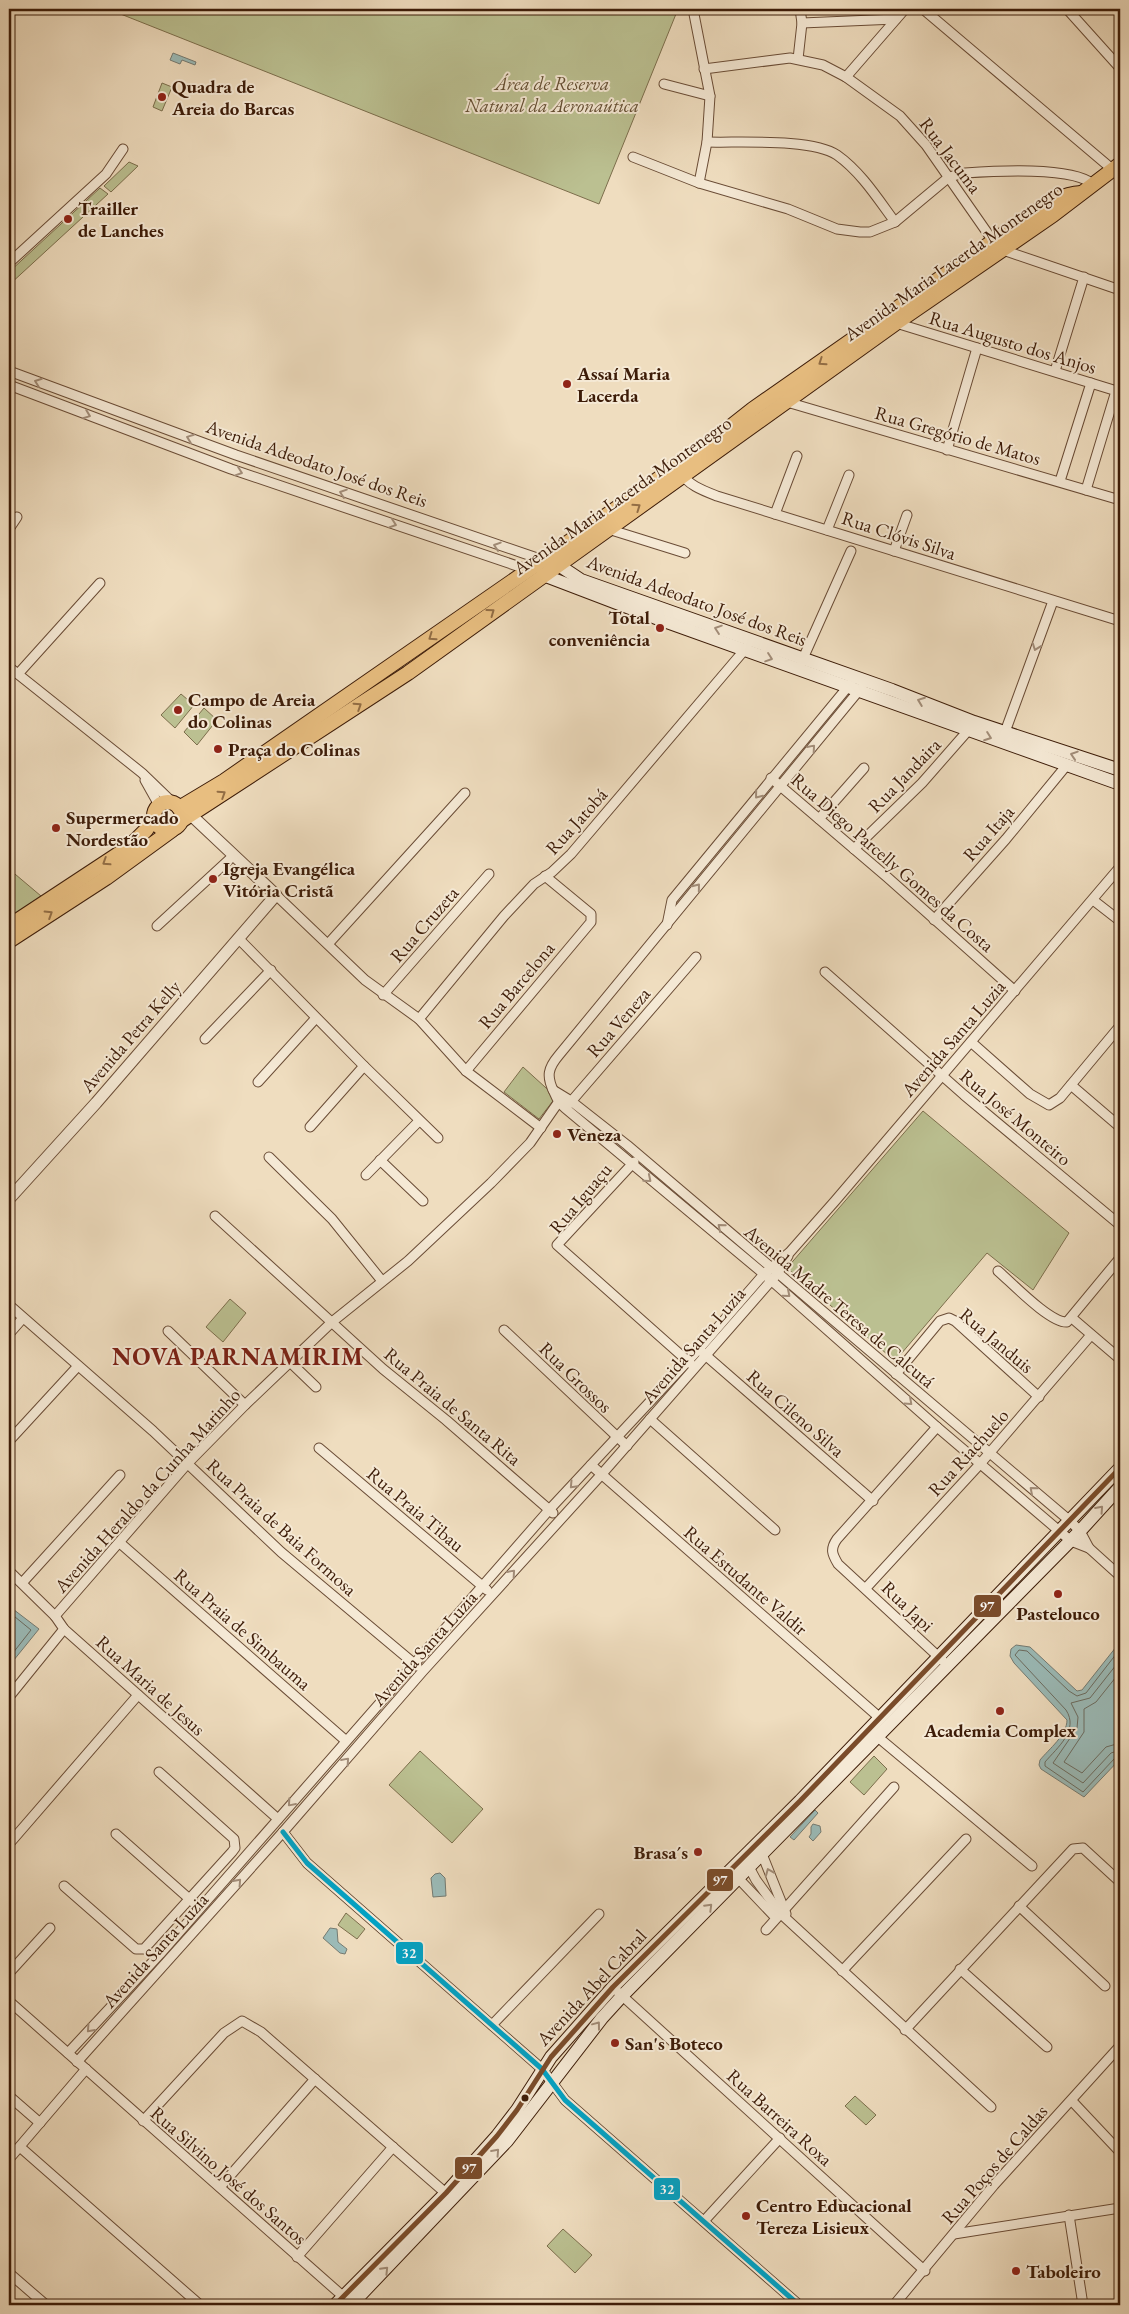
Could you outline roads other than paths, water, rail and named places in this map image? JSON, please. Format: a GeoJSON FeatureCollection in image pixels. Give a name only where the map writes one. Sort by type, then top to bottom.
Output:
{"type":"FeatureCollection","features":[{"type":"Feature","properties":{"kind":"main road","name":"Avenida Maria Lacerda Montenegro"},"geometry":{"type":"LineString","coordinates":[[9,941],[106,878],[173,814],[224,781],[543,560],[787,402],[896,323],[1057,198],[1068,194],[1081,193],[1116,167]]}},
{"type":"Feature","properties":{"kind":"main road","name":"Avenida Maria Lacerda Montenegro"},"geometry":{"type":"LineString","coordinates":[[9,926],[129,847],[146,830],[408,673],[608,529],[753,409],[998,245]]}},
{"type":"Feature","properties":{"kind":"main road","name":"Avenida Adeodato José dos Reis"},"geometry":{"type":"LineString","coordinates":[[543,560],[557,564],[581,580],[749,645]]}},
{"type":"Feature","properties":{"kind":"main road","name":"Avenida Adeodato José dos Reis"},"geometry":{"type":"LineString","coordinates":[[543,574],[802,663],[972,726],[1066,766],[1120,784]]}},
{"type":"Feature","properties":{"kind":"main road","name":"Avenida Adeodato José dos Reis"},"geometry":{"type":"LineString","coordinates":[[972,726],[1005,732],[1120,770]]}},
{"type":"Feature","properties":{"kind":"main road","name":"Avenida Abel Cabral"},"geometry":{"type":"LineString","coordinates":[[345,2303],[507,2141],[602,2018],[618,1992],[943,1661],[1060,1531],[1120,1468]]}},
{"type":"Feature","properties":{"kind":"main road","name":"Avenida Abel Cabral"},"geometry":{"type":"LineString","coordinates":[[450,2196],[508,2124],[542,2069],[562,2043],[738,1878],[873,1733],[880,1718],[1071,1541],[1120,1487]]}},
{"type":"Feature","properties":{"kind":"street"},"geometry":{"type":"LineString","coordinates":[[694,9],[710,96],[707,142],[699,183]]}},
{"type":"Feature","properties":{"kind":"street"},"geometry":{"type":"LineString","coordinates":[[798,59],[802,23],[800,9]]}},
{"type":"Feature","properties":{"kind":"street"},"geometry":{"type":"LineString","coordinates":[[846,77],[905,9]]}},
{"type":"Feature","properties":{"kind":"street"},"geometry":{"type":"LineString","coordinates":[[923,9],[1116,167]]}},
{"type":"Feature","properties":{"kind":"street"},"geometry":{"type":"LineString","coordinates":[[1067,9],[1120,68]]}},
{"type":"Feature","properties":{"kind":"street"},"geometry":{"type":"LineString","coordinates":[[802,23],[896,19]]}},
{"type":"Feature","properties":{"kind":"street","name":"Rua Jacuma"},"geometry":{"type":"LineString","coordinates":[[704,68],[781,58],[798,59],[824,65],[846,77],[900,116],[926,145],[998,245]]}},
{"type":"Feature","properties":{"kind":"street"},"geometry":{"type":"LineString","coordinates":[[664,84],[710,96]]}},
{"type":"Feature","properties":{"kind":"street"},"geometry":{"type":"LineString","coordinates":[[707,142],[804,145],[821,148],[836,154],[866,184],[895,222]]}},
{"type":"Feature","properties":{"kind":"street"},"geometry":{"type":"LineString","coordinates":[[9,262],[106,174],[123,149]]}},
{"type":"Feature","properties":{"kind":"street"},"geometry":{"type":"LineString","coordinates":[[633,157],[699,183],[788,209],[837,229],[860,232],[870,232],[895,222],[950,177],[965,173],[984,171],[1051,172],[1074,174],[1093,184]]}},
{"type":"Feature","properties":{"kind":"street"},"geometry":{"type":"LineString","coordinates":[[998,245],[1120,290]]}},
{"type":"Feature","properties":{"kind":"street"},"geometry":{"type":"LineString","coordinates":[[1055,371],[1084,277]]}},
{"type":"Feature","properties":{"kind":"street","name":"Rua Augusto dos Anjos"},"geometry":{"type":"LineString","coordinates":[[896,323],[1118,391]]}},
{"type":"Feature","properties":{"kind":"street"},"geometry":{"type":"LineString","coordinates":[[947,450],[977,348]]}},
{"type":"Feature","properties":{"kind":"street","name":"Avenida Adeodato José dos Reis"},"geometry":{"type":"LineString","coordinates":[[9,371],[171,431],[442,527],[543,560]]}},
{"type":"Feature","properties":{"kind":"street"},"geometry":{"type":"LineString","coordinates":[[1060,481],[1091,383]]}},
{"type":"Feature","properties":{"kind":"street","name":"Avenida Adeodato José dos Reis"},"geometry":{"type":"LineString","coordinates":[[9,385],[231,469],[529,570]]}},
{"type":"Feature","properties":{"kind":"street"},"geometry":{"type":"LineString","coordinates":[[1086,490],[1118,391]]}},
{"type":"Feature","properties":{"kind":"street","name":"Rua Gregório de Matos"},"geometry":{"type":"LineString","coordinates":[[787,402],[1120,500]]}},
{"type":"Feature","properties":{"kind":"street"},"geometry":{"type":"LineString","coordinates":[[165,444],[171,431]]}},
{"type":"Feature","properties":{"kind":"street"},"geometry":{"type":"LineString","coordinates":[[775,514],[797,456]]}},
{"type":"Feature","properties":{"kind":"street","name":"Rua Clóvis Silva"},"geometry":{"type":"LineString","coordinates":[[680,470],[701,491],[1120,621]]}},
{"type":"Feature","properties":{"kind":"street"},"geometry":{"type":"LineString","coordinates":[[827,530],[849,475]]}},
{"type":"Feature","properties":{"kind":"street"},"geometry":{"type":"LineString","coordinates":[[894,551],[907,515]]}},
{"type":"Feature","properties":{"kind":"street"},"geometry":{"type":"LineString","coordinates":[[9,528],[18,517]]}},
{"type":"Feature","properties":{"kind":"street"},"geometry":{"type":"LineString","coordinates":[[438,538],[442,527]]}},
{"type":"Feature","properties":{"kind":"street"},"geometry":{"type":"LineString","coordinates":[[608,529],[685,553]]}},
{"type":"Feature","properties":{"kind":"street"},"geometry":{"type":"LineString","coordinates":[[802,663],[851,551]]}},
{"type":"Feature","properties":{"kind":"street"},"geometry":{"type":"LineString","coordinates":[[18,674],[100,583]]}},
{"type":"Feature","properties":{"kind":"street"},"geometry":{"type":"LineString","coordinates":[[1005,732],[1053,601]]}},
{"type":"Feature","properties":{"kind":"street","name":"Rua Jatobá"},"geometry":{"type":"LineString","coordinates":[[419,1019],[504,916],[534,884],[571,854],[749,645]]}},
{"type":"Feature","properties":{"kind":"street"},"geometry":{"type":"LineString","coordinates":[[9,667],[142,774],[173,814],[233,856],[383,995],[399,1003],[419,1019],[466,1071],[541,1128]]}},
{"type":"Feature","properties":{"kind":"street"},"geometry":{"type":"LineString","coordinates":[[666,925],[672,900],[771,778],[858,684]]}},
{"type":"Feature","properties":{"kind":"street"},"geometry":{"type":"LineString","coordinates":[[562,1102],[550,1085],[548,1073],[553,1063],[780,785],[858,684]]}},
{"type":"Feature","properties":{"kind":"street","name":"Rua Jandaira"},"geometry":{"type":"LineString","coordinates":[[854,849],[922,783],[972,726]]}},
{"type":"Feature","properties":{"kind":"street","name":"Rua Itaja"},"geometry":{"type":"LineString","coordinates":[[934,920],[1066,766]]}},
{"type":"Feature","properties":{"kind":"street"},"geometry":{"type":"LineString","coordinates":[[819,819],[864,768]]}},
{"type":"Feature","properties":{"kind":"street"},"geometry":{"type":"LineString","coordinates":[[142,774],[173,814]]}},
{"type":"Feature","properties":{"kind":"street","name":"Rua Diego Parcelly Gomes da Costa"},"geometry":{"type":"LineString","coordinates":[[771,778],[1015,991]]}},
{"type":"Feature","properties":{"kind":"street"},"geometry":{"type":"LineString","coordinates":[[328,944],[466,793]]}},
{"type":"Feature","properties":{"kind":"street"},"geometry":{"type":"LineString","coordinates":[[157,926],[233,856]]}},
{"type":"Feature","properties":{"kind":"street","name":"Avenida Santa Luzia"},"geometry":{"type":"LineString","coordinates":[[68,2053],[199,1908],[549,1510],[688,1361],[702,1353],[774,1277],[790,1252],[1120,869]]}},
{"type":"Feature","properties":{"kind":"street","name":"Rua Cruzeta"},"geometry":{"type":"LineString","coordinates":[[383,995],[489,874]]}},
{"type":"Feature","properties":{"kind":"street","name":"Rua Barcelona"},"geometry":{"type":"LineString","coordinates":[[466,1071],[591,919],[591,914],[545,876]]}},
{"type":"Feature","properties":{"kind":"street","name":"Avenida Petra Kelly"},"geometry":{"type":"LineString","coordinates":[[9,1199],[96,1104],[276,895]]}},
{"type":"Feature","properties":{"kind":"street"},"geometry":{"type":"LineString","coordinates":[[1093,900],[1120,921]]}},
{"type":"Feature","properties":{"kind":"street"},"geometry":{"type":"LineString","coordinates":[[238,938],[438,1138]]}},
{"type":"Feature","properties":{"kind":"street","name":"Rua Veneza"},"geometry":{"type":"LineString","coordinates":[[571,1101],[696,957]]}},
{"type":"Feature","properties":{"kind":"street"},"geometry":{"type":"LineString","coordinates":[[205,1039],[271,970]]}},
{"type":"Feature","properties":{"kind":"street","name":"Rua José Monteiro"},"geometry":{"type":"LineString","coordinates":[[825,972],[942,1075],[1120,1225]]}},
{"type":"Feature","properties":{"kind":"street"},"geometry":{"type":"LineString","coordinates":[[258,1082],[316,1018]]}},
{"type":"Feature","properties":{"kind":"street"},"geometry":{"type":"LineString","coordinates":[[971,1042],[1030,1094],[1045,1104],[1053,1104],[1120,1026]]}},
{"type":"Feature","properties":{"kind":"street"},"geometry":{"type":"LineString","coordinates":[[310,1128],[364,1066]]}},
{"type":"Feature","properties":{"kind":"street"},"geometry":{"type":"LineString","coordinates":[[1071,1085],[1120,1127]]}},
{"type":"Feature","properties":{"kind":"street","name":"Avenida Madre Teresa de Calcutá"},"geometry":{"type":"LineString","coordinates":[[562,1102],[571,1101],[639,1156],[767,1270],[937,1427],[1071,1541],[1089,1548]]}},
{"type":"Feature","properties":{"kind":"street","name":"Avenida Madre Teresa de Calcutá"},"geometry":{"type":"LineString","coordinates":[[562,1102],[631,1165],[767,1270]]}},
{"type":"Feature","properties":{"kind":"street","name":"Avenida Heraldo da Cunha Marinho"},"geometry":{"type":"LineString","coordinates":[[55,1616],[188,1463],[245,1405],[332,1322],[453,1220],[518,1156],[562,1102]]}},
{"type":"Feature","properties":{"kind":"street"},"geometry":{"type":"LineString","coordinates":[[366,1174],[419,1121]]}},
{"type":"Feature","properties":{"kind":"street","name":"Rua Iguaçu"},"geometry":{"type":"LineString","coordinates":[[639,1156],[557,1244],[688,1361]]}},
{"type":"Feature","properties":{"kind":"street"},"geometry":{"type":"LineString","coordinates":[[269,1157],[332,1219],[382,1281]]}},
{"type":"Feature","properties":{"kind":"street"},"geometry":{"type":"LineString","coordinates":[[380,1160],[423,1201]]}},
{"type":"Feature","properties":{"kind":"street","name":"Rua Praia de Santa Rita"},"geometry":{"type":"LineString","coordinates":[[215,1216],[383,1369],[446,1420],[559,1519]]}},
{"type":"Feature","properties":{"kind":"street","name":"Avenida Santa Luzia"},"geometry":{"type":"LineString","coordinates":[[77,2062],[283,1832],[423,1671],[627,1446],[695,1368],[702,1353],[767,1270],[790,1252]]}},
{"type":"Feature","properties":{"kind":"street"},"geometry":{"type":"LineString","coordinates":[[998,1271],[1056,1320],[1067,1322],[1120,1258]]}},
{"type":"Feature","properties":{"kind":"street","name":"Avenida Madre Teresa de Calcutá"},"geometry":{"type":"LineString","coordinates":[[774,1277],[896,1374],[1070,1521],[1080,1531],[1089,1548],[1120,1576]]}},
{"type":"Feature","properties":{"kind":"street","name":"Rua Praia de Baia Formosa"},"geometry":{"type":"LineString","coordinates":[[9,1305],[130,1409],[281,1552],[423,1671]]}},
{"type":"Feature","properties":{"kind":"street"},"geometry":{"type":"LineString","coordinates":[[9,1334],[23,1318]]}},
{"type":"Feature","properties":{"kind":"street","name":"Rua Janduis"},"geometry":{"type":"LineString","coordinates":[[896,1374],[940,1321],[948,1318],[955,1321],[1040,1397]]}},
{"type":"Feature","properties":{"kind":"street"},"geometry":{"type":"LineString","coordinates":[[1072,1318],[1120,1359]]}},
{"type":"Feature","properties":{"kind":"street","name":"Rua Grossos"},"geometry":{"type":"LineString","coordinates":[[504,1330],[627,1446]]}},
{"type":"Feature","properties":{"kind":"street"},"geometry":{"type":"LineString","coordinates":[[168,1331],[245,1405]]}},
{"type":"Feature","properties":{"kind":"street","name":"Rua Riachuelo"},"geometry":{"type":"LineString","coordinates":[[866,1588],[1040,1397],[1091,1335]]}},
{"type":"Feature","properties":{"kind":"street","name":"Rua Cileno Silva"},"geometry":{"type":"LineString","coordinates":[[702,1353],[873,1500]]}},
{"type":"Feature","properties":{"kind":"street"},"geometry":{"type":"LineString","coordinates":[[688,1361],[695,1368]]}},
{"type":"Feature","properties":{"kind":"street"},"geometry":{"type":"LineString","coordinates":[[290,1362],[316,1387]]}},
{"type":"Feature","properties":{"kind":"street"},"geometry":{"type":"LineString","coordinates":[[9,1441],[78,1366]]}},
{"type":"Feature","properties":{"kind":"street"},"geometry":{"type":"LineString","coordinates":[[634,1418],[643,1427]]}},
{"type":"Feature","properties":{"kind":"street"},"geometry":{"type":"LineString","coordinates":[[650,1419],[775,1530]]}},
{"type":"Feature","properties":{"kind":"street"},"geometry":{"type":"LineString","coordinates":[[873,1500],[937,1427]]}},
{"type":"Feature","properties":{"kind":"street","name":"Rua Praia Tibau"},"geometry":{"type":"LineString","coordinates":[[319,1448],[493,1595]]}},
{"type":"Feature","properties":{"kind":"street","name":"Rua Estudante Valdir"},"geometry":{"type":"LineString","coordinates":[[591,1465],[880,1718]]}},
{"type":"Feature","properties":{"kind":"street"},"geometry":{"type":"LineString","coordinates":[[22,1583],[120,1475]]}},
{"type":"Feature","properties":{"kind":"street","name":"Rua Japi"},"geometry":{"type":"LineString","coordinates":[[873,1500],[832,1546],[834,1557],[846,1571],[943,1661]]}},
{"type":"Feature","properties":{"kind":"street","name":"Rua Praia de Simbauma"},"geometry":{"type":"LineString","coordinates":[[120,1543],[345,1740]]}},
{"type":"Feature","properties":{"kind":"street","name":"Rua Maria de Jesus"},"geometry":{"type":"LineString","coordinates":[[9,1571],[55,1616],[64,1629],[278,1818]]}},
{"type":"Feature","properties":{"kind":"street"},"geometry":{"type":"LineString","coordinates":[[9,1697],[64,1629]]}},
{"type":"Feature","properties":{"kind":"street"},"geometry":{"type":"LineString","coordinates":[[9,1844],[138,1695]]}},
{"type":"Feature","properties":{"kind":"street"},"geometry":{"type":"LineString","coordinates":[[873,1733],[1032,1866]]}},
{"type":"Feature","properties":{"kind":"street"},"geometry":{"type":"LineString","coordinates":[[64,1886],[136,1949],[140,1950],[147,1948],[232,1852],[236,1843],[234,1839],[160,1772]]}},
{"type":"Feature","properties":{"kind":"street"},"geometry":{"type":"LineString","coordinates":[[766,1930],[894,1787]]}},
{"type":"Feature","properties":{"kind":"street"},"geometry":{"type":"LineString","coordinates":[[283,1832],[307,1863],[542,2069],[565,2100],[799,2305]]}},
{"type":"Feature","properties":{"kind":"street"},"geometry":{"type":"LineString","coordinates":[[116,1834],[199,1908]]}},
{"type":"Feature","properties":{"kind":"street"},"geometry":{"type":"LineString","coordinates":[[842,1971],[966,1839]]}},
{"type":"Feature","properties":{"kind":"street"},"geometry":{"type":"LineString","coordinates":[[904,2030],[1063,1858],[1078,1848],[1082,1848],[1120,1882]]}},
{"type":"Feature","properties":{"kind":"street"},"geometry":{"type":"LineString","coordinates":[[762,1854],[780,1913]]}},
{"type":"Feature","properties":{"kind":"street"},"geometry":{"type":"LineString","coordinates":[[749,1867],[780,1913]]}},
{"type":"Feature","properties":{"kind":"street"},"geometry":{"type":"LineString","coordinates":[[738,1878],[789,1921],[904,2030],[991,2108]]}},
{"type":"Feature","properties":{"kind":"street"},"geometry":{"type":"LineString","coordinates":[[1019,1906],[1105,1986]]}},
{"type":"Feature","properties":{"kind":"street"},"geometry":{"type":"LineString","coordinates":[[492,2025],[600,1914]]}},
{"type":"Feature","properties":{"kind":"street"},"geometry":{"type":"LineString","coordinates":[[9,1973],[50,1928]]}},
{"type":"Feature","properties":{"kind":"street"},"geometry":{"type":"LineString","coordinates":[[960,1969],[1047,2047]]}},
{"type":"Feature","properties":{"kind":"street","name":"Rua Barreira Roxa"},"geometry":{"type":"LineString","coordinates":[[618,1992],[925,2271]]}},
{"type":"Feature","properties":{"kind":"street","name":"Rua Silvino José dos Santos"},"geometry":{"type":"LineString","coordinates":[[9,2001],[297,2257],[345,2303]]}},
{"type":"Feature","properties":{"kind":"street"},"geometry":{"type":"LineString","coordinates":[[143,2121],[231,2026],[242,2021],[261,2032],[450,2196]]}},
{"type":"Feature","properties":{"kind":"street","name":"Rua Poços de Caldas"},"geometry":{"type":"LineString","coordinates":[[894,2305],[925,2271],[994,2184],[1072,2101],[1120,2046]]}},
{"type":"Feature","properties":{"kind":"street"},"geometry":{"type":"LineString","coordinates":[[9,2160],[86,2070]]}},
{"type":"Feature","properties":{"kind":"street"},"geometry":{"type":"LineString","coordinates":[[220,2188],[315,2079]]}},
{"type":"Feature","properties":{"kind":"street"},"geometry":{"type":"LineString","coordinates":[[9,2096],[40,2123]]}},
{"type":"Feature","properties":{"kind":"street"},"geometry":{"type":"LineString","coordinates":[[1072,2101],[1120,2152]]}},
{"type":"Feature","properties":{"kind":"street"},"geometry":{"type":"LineString","coordinates":[[704,2221],[780,2138]]}},
{"type":"Feature","properties":{"kind":"street"},"geometry":{"type":"LineString","coordinates":[[20,2147],[200,2305]]}},
{"type":"Feature","properties":{"kind":"street"},"geometry":{"type":"LineString","coordinates":[[297,2257],[393,2147]]}},
{"type":"Feature","properties":{"kind":"street"},"geometry":{"type":"LineString","coordinates":[[954,2234],[1120,2208]]}},
{"type":"Feature","properties":{"kind":"street"},"geometry":{"type":"LineString","coordinates":[[1070,2215],[1083,2305]]}},
{"type":"Feature","properties":{"kind":"street"},"geometry":{"type":"LineString","coordinates":[[9,2273],[34,2302],[46,2305]]}},
{"type":"Feature","properties":{"kind":"water"},"geometry":{"type":"Polygon","coordinates":[[[173,53],[196,62],[195,65],[182,60],[180,64],[170,60],[173,53]]]}},
{"type":"Feature","properties":{"kind":"water"},"geometry":{"type":"Polygon","coordinates":[[[9,1606],[39,1629],[9,1666],[9,1606]]]}},
{"type":"Feature","properties":{"kind":"water"},"geometry":{"type":"Polygon","coordinates":[[[1120,1642],[1120,1759],[1084,1797],[1041,1769],[1039,1765],[1040,1760],[1061,1736],[1067,1720],[1014,1663],[1010,1656],[1011,1649],[1016,1645],[1030,1647],[1077,1691],[1082,1690],[1120,1642]]]}},
{"type":"Feature","properties":{"kind":"water"},"geometry":{"type":"Polygon","coordinates":[[[815,1810],[818,1813],[794,1840],[790,1837],[815,1810]]]}},
{"type":"Feature","properties":{"kind":"water"},"geometry":{"type":"Polygon","coordinates":[[[813,1824],[820,1826],[821,1832],[813,1841],[809,1837],[813,1824]]]}},
{"type":"Feature","properties":{"kind":"water"},"geometry":{"type":"Polygon","coordinates":[[[440,1873],[445,1878],[446,1896],[433,1897],[431,1878],[435,1874],[440,1873]]]}},
{"type":"Feature","properties":{"kind":"water"},"geometry":{"type":"Polygon","coordinates":[[[330,1928],[337,1929],[338,1942],[347,1949],[345,1954],[340,1953],[323,1938],[330,1928]]]}},
{"type":"Feature","properties":{"kind":"place","name":"Quadra de Areia do Barcas"},"geometry":{"type":"Point","coordinates":[162,97]}},
{"type":"Feature","properties":{"kind":"place","name":"Trailler de Lanches"},"geometry":{"type":"Point","coordinates":[68,219]}},
{"type":"Feature","properties":{"kind":"place","name":"Assaí Maria Lacerda"},"geometry":{"type":"Point","coordinates":[567,384]}},
{"type":"Feature","properties":{"kind":"place","name":"Total conveniência"},"geometry":{"type":"Point","coordinates":[660,628]}},
{"type":"Feature","properties":{"kind":"place","name":"Campo de Areia do Colinas"},"geometry":{"type":"Point","coordinates":[178,710]}},
{"type":"Feature","properties":{"kind":"place","name":"Praça do Colinas"},"geometry":{"type":"Point","coordinates":[218,749]}},
{"type":"Feature","properties":{"kind":"place","name":"Supermercado Nordestão"},"geometry":{"type":"Point","coordinates":[56,828]}},
{"type":"Feature","properties":{"kind":"place","name":"Igreja Evangélica Vitória Cristã"},"geometry":{"type":"Point","coordinates":[213,879]}},
{"type":"Feature","properties":{"kind":"place","name":"Veneza"},"geometry":{"type":"Point","coordinates":[557,1134]}},
{"type":"Feature","properties":{"kind":"place","name":"Pastelouco"},"geometry":{"type":"Point","coordinates":[1058,1594]}},
{"type":"Feature","properties":{"kind":"place","name":"Academia Complex"},"geometry":{"type":"Point","coordinates":[1000,1711]}},
{"type":"Feature","properties":{"kind":"place","name":"Brasa´s"},"geometry":{"type":"Point","coordinates":[698,1852]}},
{"type":"Feature","properties":{"kind":"place","name":"San's Boteco"},"geometry":{"type":"Point","coordinates":[615,2043]}},
{"type":"Feature","properties":{"kind":"place","name":"Centro Educacional Tereza Lisieux"},"geometry":{"type":"Point","coordinates":[746,2216]}},
{"type":"Feature","properties":{"kind":"place","name":"Taboleiro"},"geometry":{"type":"Point","coordinates":[1016,2271]}},
{"type":"Feature","properties":{"kind":"district","name":"NOVA PARNAMIRIM"},"geometry":{"type":"Point","coordinates":[238,1357]}},
{"type":"Feature","properties":{"kind":"park label","name":"Área de Reserva Natural da Aeronaútica"},"geometry":{"type":"Point","coordinates":[552,94]}}]}
